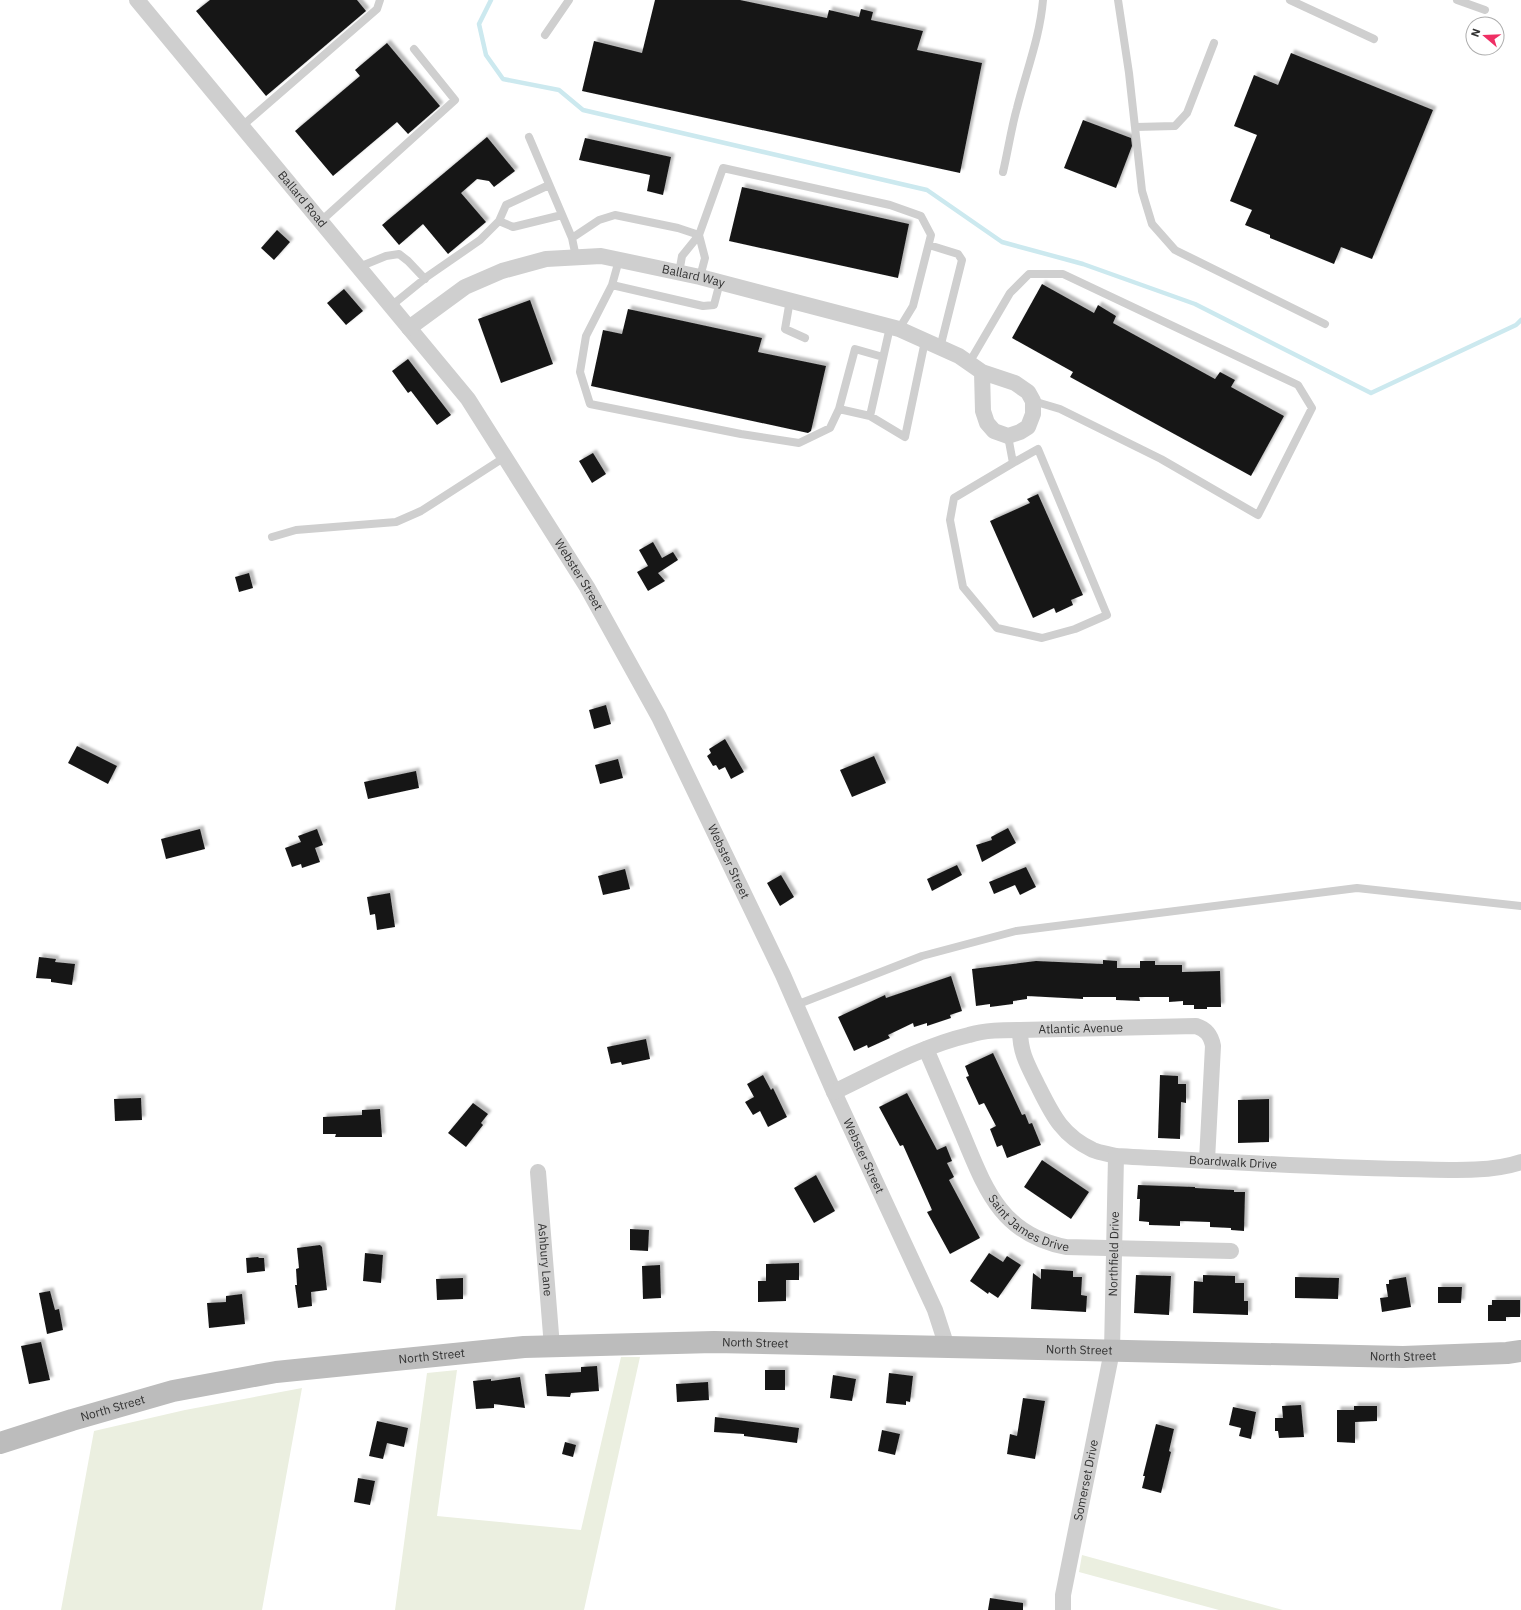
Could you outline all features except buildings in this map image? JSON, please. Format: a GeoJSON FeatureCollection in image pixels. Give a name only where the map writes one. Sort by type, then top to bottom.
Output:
{"type":"FeatureCollection","features":[{"type":"Feature","properties":{"kind":"main road","name":"North Street"},"geometry":{"type":"LineString","coordinates":[[0,1443],[173,1390],[276,1372],[470,1352],[552,1347],[714,1342],[1403,1357],[1507,1353],[1521,1351]]}},
{"type":"Feature","properties":{"kind":"street","name":"Ballard Road"},"geometry":{"type":"LineString","coordinates":[[137,0],[468,399]]}},
{"type":"Feature","properties":{"kind":"street","name":"Ballard Way"},"geometry":{"type":"LineString","coordinates":[[409,328],[465,287],[502,271],[546,259],[601,256],[700,277],[894,328],[959,356],[982,372],[1015,383],[1028,392],[1033,401]]}},
{"type":"Feature","properties":{"kind":"street"},"geometry":{"type":"LineString","coordinates":[[982,372],[983,411],[987,424],[994,431],[1008,436],[1020,432],[1028,426],[1033,414],[1033,401]]}},
{"type":"Feature","properties":{"kind":"street","name":"Webster Street"},"geometry":{"type":"LineString","coordinates":[[468,399],[587,587],[659,717],[796,1005],[834,1092],[935,1310],[947,1347]]}},
{"type":"Feature","properties":{"kind":"street","name":"Atlantic Avenue"},"geometry":{"type":"LineString","coordinates":[[834,1092],[926,1049],[969,1034],[1020,1030],[1191,1026],[1205,1030],[1209,1034],[1213,1046],[1207,1160]]}},
{"type":"Feature","properties":{"kind":"street","name":"Boardwalk Drive"},"geometry":{"type":"LineString","coordinates":[[1020,1030],[1020,1043],[1023,1056],[1054,1117],[1066,1132],[1094,1151],[1116,1156],[1369,1168],[1450,1169],[1503,1167],[1521,1162]]}},
{"type":"Feature","properties":{"kind":"street","name":"Saint James Drive"},"geometry":{"type":"LineString","coordinates":[[926,1049],[984,1186],[999,1208],[1027,1232],[1052,1244],[1066,1247],[1231,1251]]}},
{"type":"Feature","properties":{"kind":"street","name":"Northfield Drive"},"geometry":{"type":"LineString","coordinates":[[1112,1351],[1116,1156]]}},
{"type":"Feature","properties":{"kind":"street","name":"Ashbury Lane"},"geometry":{"type":"LineString","coordinates":[[538,1172],[552,1347]]}},
{"type":"Feature","properties":{"kind":"street","name":"Somerset Drive"},"geometry":{"type":"LineString","coordinates":[[1063,1610],[1063,1595],[1112,1351]]}},
{"type":"Feature","properties":{"kind":"lane"},"geometry":{"type":"LineString","coordinates":[[242,126],[377,9],[380,0]]}},
{"type":"Feature","properties":{"kind":"lane"},"geometry":{"type":"LineString","coordinates":[[545,35],[569,0]]}},
{"type":"Feature","properties":{"kind":"lane"},"geometry":{"type":"LineString","coordinates":[[1003,172],[1017,108],[1028,73],[1039,28],[1043,0]]}},
{"type":"Feature","properties":{"kind":"lane"},"geometry":{"type":"LineString","coordinates":[[1118,0],[1136,127],[1142,191],[1152,224],[1175,250],[1325,324]]}},
{"type":"Feature","properties":{"kind":"lane"},"geometry":{"type":"LineString","coordinates":[[1290,0],[1374,39]]}},
{"type":"Feature","properties":{"kind":"lane"},"geometry":{"type":"LineString","coordinates":[[1457,0],[1485,10]]}},
{"type":"Feature","properties":{"kind":"lane"},"geometry":{"type":"LineString","coordinates":[[1136,127],[1175,126],[1188,113],[1214,43]]}},
{"type":"Feature","properties":{"kind":"lane"},"geometry":{"type":"LineString","coordinates":[[321,221],[455,100],[414,49]]}},
{"type":"Feature","properties":{"kind":"lane"},"geometry":{"type":"LineString","coordinates":[[529,138],[572,238],[576,257]]}},
{"type":"Feature","properties":{"kind":"lane"},"geometry":{"type":"LineString","coordinates":[[679,273],[682,256],[699,235],[723,168],[890,205],[921,216],[931,235],[929,245],[913,306],[894,328],[883,357],[870,416]]}},
{"type":"Feature","properties":{"kind":"lane"},"geometry":{"type":"LineString","coordinates":[[391,306],[425,279],[480,240],[499,221],[506,205],[549,185]]}},
{"type":"Feature","properties":{"kind":"lane"},"geometry":{"type":"LineString","coordinates":[[499,221],[513,227],[562,215]]}},
{"type":"Feature","properties":{"kind":"lane"},"geometry":{"type":"LineString","coordinates":[[572,238],[599,220],[615,215],[678,228],[699,235]]}},
{"type":"Feature","properties":{"kind":"lane"},"geometry":{"type":"LineString","coordinates":[[699,235],[705,258],[700,277]]}},
{"type":"Feature","properties":{"kind":"lane"},"geometry":{"type":"LineString","coordinates":[[929,245],[958,254],[962,260],[940,348]]}},
{"type":"Feature","properties":{"kind":"lane"},"geometry":{"type":"LineString","coordinates":[[359,267],[386,256],[399,254],[408,260],[425,279]]}},
{"type":"Feature","properties":{"kind":"lane"},"geometry":{"type":"LineString","coordinates":[[619,260],[612,285],[586,336],[580,372],[590,404],[741,434],[799,443],[830,428],[839,409],[855,349],[883,357]]}},
{"type":"Feature","properties":{"kind":"lane"},"geometry":{"type":"LineString","coordinates":[[969,363],[1010,293],[1029,274],[1063,274],[1298,385],[1312,408],[1258,515],[1161,459],[1060,409],[1033,401]]}},
{"type":"Feature","properties":{"kind":"lane"},"geometry":{"type":"LineString","coordinates":[[612,285],[703,306],[714,305],[720,282]]}},
{"type":"Feature","properties":{"kind":"lane"},"geometry":{"type":"LineString","coordinates":[[790,300],[785,329],[805,338]]}},
{"type":"Feature","properties":{"kind":"lane"},"geometry":{"type":"LineString","coordinates":[[839,409],[870,416],[905,437],[925,341]]}},
{"type":"Feature","properties":{"kind":"lane"},"geometry":{"type":"LineString","coordinates":[[1008,436],[1013,463]]}},
{"type":"Feature","properties":{"kind":"lane"},"geometry":{"type":"LineString","coordinates":[[1038,449],[1107,615],[1075,629],[1042,638],[997,628],[963,587],[950,520],[954,498],[1013,463],[1038,449]]}},
{"type":"Feature","properties":{"kind":"lane"},"geometry":{"type":"LineString","coordinates":[[272,537],[296,530],[396,522],[421,511],[505,457]]}},
{"type":"Feature","properties":{"kind":"lane"},"geometry":{"type":"LineString","coordinates":[[796,1005],[922,956],[1016,931],[1356,888],[1521,906]]}},
{"type":"Feature","properties":{"kind":"shaded area"},"geometry":{"type":"Polygon","coordinates":[[[621,1357],[640,1357],[584,1610],[395,1610],[427,1373],[457,1370],[437,1516],[581,1530],[621,1357]]]}},
{"type":"Feature","properties":{"kind":"shaded area"},"geometry":{"type":"Polygon","coordinates":[[[302,1388],[262,1610],[61,1610],[94,1431],[185,1410],[302,1388]]]}},
{"type":"Feature","properties":{"kind":"shaded area"},"geometry":{"type":"Polygon","coordinates":[[[1082,1555],[1283,1610],[1219,1610],[1079,1572],[1082,1555]]]}},
{"type":"Feature","properties":{"kind":"waterway"},"geometry":{"type":"LineString","coordinates":[[491,0],[479,24],[486,55],[503,79],[559,90],[583,110],[927,190],[1002,242],[1083,264],[1195,304],[1371,393],[1516,325],[1521,320]]}}]}
